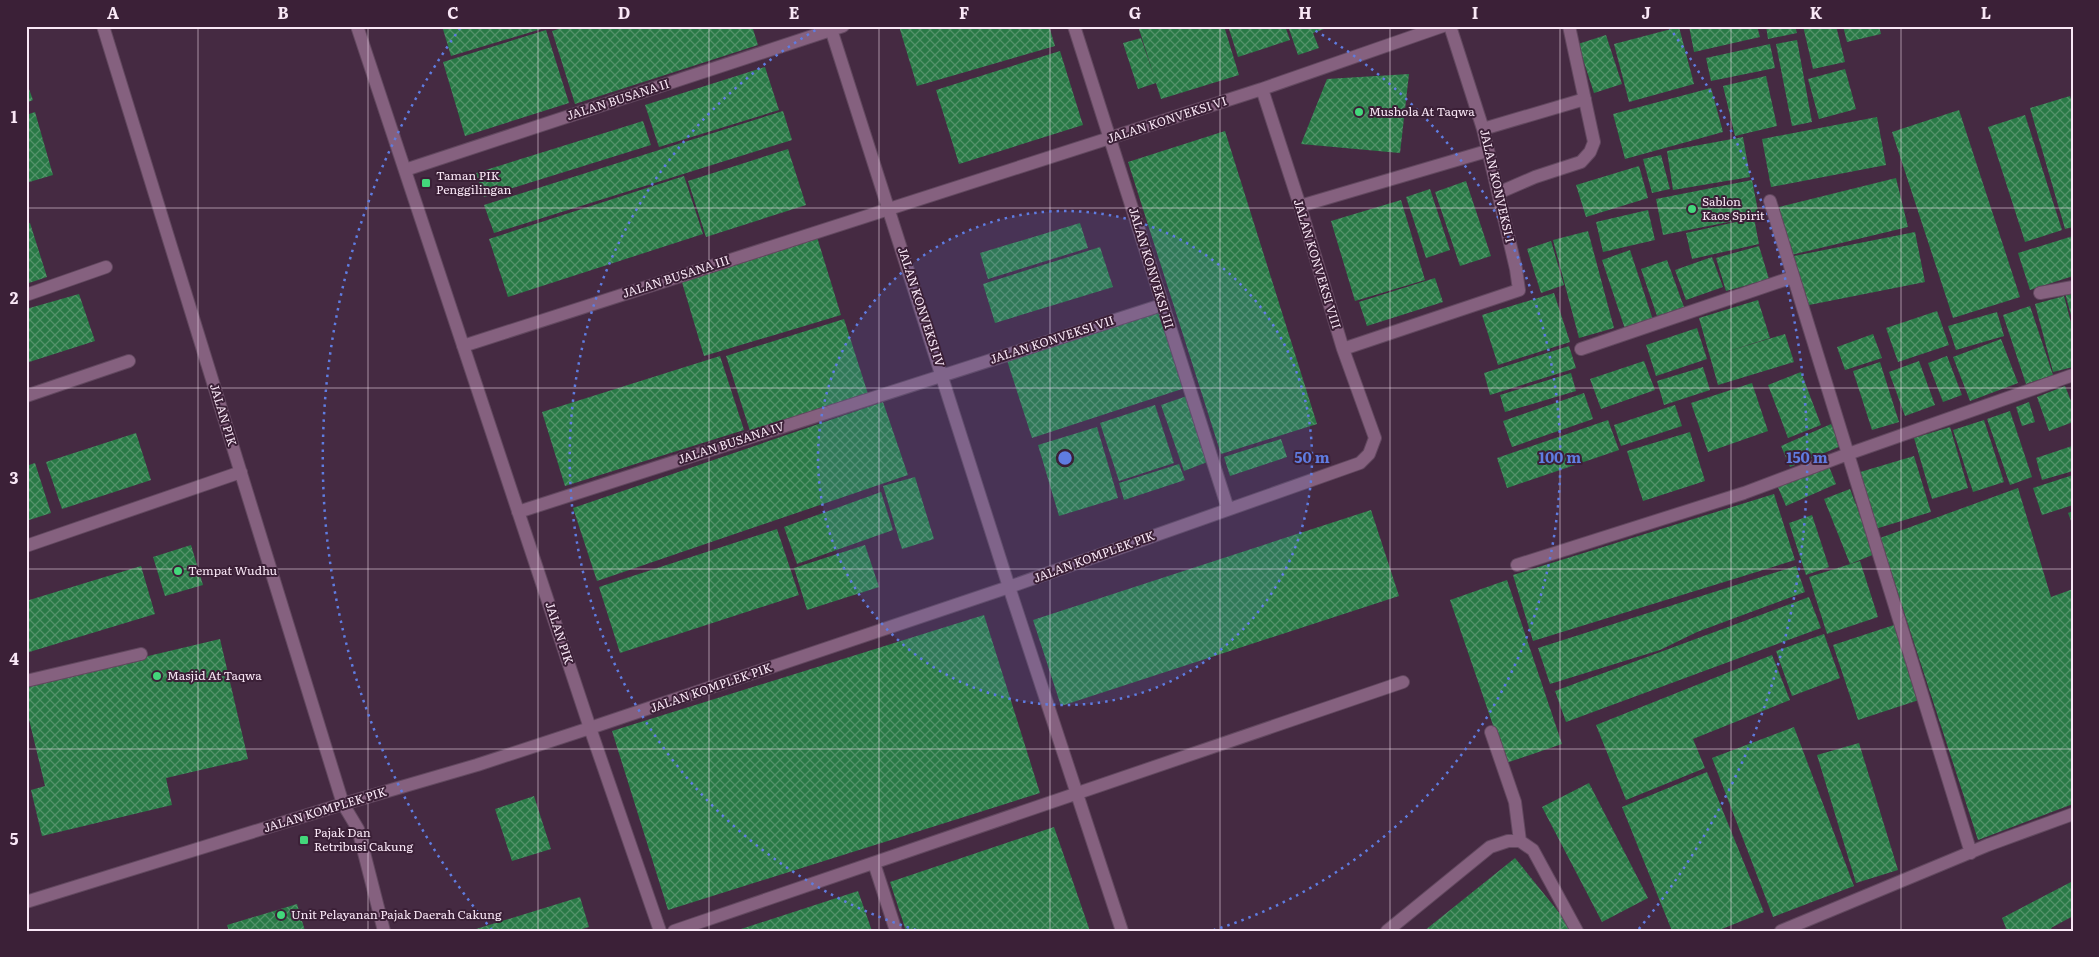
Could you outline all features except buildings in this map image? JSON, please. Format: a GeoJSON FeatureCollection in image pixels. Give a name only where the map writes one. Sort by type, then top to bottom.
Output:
{"type":"FeatureCollection","features":[{"type":"Feature","properties":{"kind":"street","name":"JALAN PIK"},"geometry":{"type":"LineString","coordinates":[[103,26],[343,804],[358,829],[384,931]]}},
{"type":"Feature","properties":{"kind":"street","name":"JALAN PIK"},"geometry":{"type":"LineString","coordinates":[[357,26],[590,728],[660,931]]}},
{"type":"Feature","properties":{"kind":"street","name":"JALAN KONVEKSI III"},"geometry":{"type":"LineString","coordinates":[[1074,26],[1228,510]]}},
{"type":"Feature","properties":{"kind":"street","name":"JALAN KONVEKSI VI"},"geometry":{"type":"LineString","coordinates":[[889,209],[1262,90],[1443,26]]}},
{"type":"Feature","properties":{"kind":"street","name":"JALAN KONVEKSI I"},"geometry":{"type":"LineString","coordinates":[[1343,348],[1491,301],[1519,290],[1516,268],[1483,129],[1450,26]]}},
{"type":"Feature","properties":{"kind":"street"},"geometry":{"type":"LineString","coordinates":[[1498,194],[1534,177],[1581,162],[1590,152],[1594,142],[1569,26]]}},
{"type":"Feature","properties":{"kind":"street","name":"JALAN BUSANA II"},"geometry":{"type":"LineString","coordinates":[[405,170],[835,27]]}},
{"type":"Feature","properties":{"kind":"street","name":"JALAN KONVEKSI IV"},"geometry":{"type":"LineString","coordinates":[[835,27],[889,209],[1009,588],[1122,931]]}},
{"type":"Feature","properties":{"kind":"street","name":"JALAN KONVEKSI VIII"},"geometry":{"type":"LineString","coordinates":[[1262,90],[1300,206],[1343,348],[1375,438]]}},
{"type":"Feature","properties":{"kind":"street"},"geometry":{"type":"LineString","coordinates":[[1483,129],[1585,99]]}},
{"type":"Feature","properties":{"kind":"street"},"geometry":{"type":"LineString","coordinates":[[1300,206],[1488,151]]}},
{"type":"Feature","properties":{"kind":"street"},"geometry":{"type":"LineString","coordinates":[[1770,201],[1971,852]]}},
{"type":"Feature","properties":{"kind":"street","name":"JALAN BUSANA III"},"geometry":{"type":"LineString","coordinates":[[463,346],[889,209]]}},
{"type":"Feature","properties":{"kind":"street"},"geometry":{"type":"LineString","coordinates":[[26,295],[106,267]]}},
{"type":"Feature","properties":{"kind":"street"},"geometry":{"type":"LineString","coordinates":[[1581,350],[1793,277]]}},
{"type":"Feature","properties":{"kind":"street"},"geometry":{"type":"LineString","coordinates":[[2040,294],[2073,287]]}},
{"type":"Feature","properties":{"kind":"street","name":"JALAN KONVEKSI VII"},"geometry":{"type":"LineString","coordinates":[[943,375],[1162,305]]}},
{"type":"Feature","properties":{"kind":"street"},"geometry":{"type":"LineString","coordinates":[[26,396],[129,361]]}},
{"type":"Feature","properties":{"kind":"street","name":"JALAN BUSANA IV"},"geometry":{"type":"LineString","coordinates":[[518,512],[943,375]]}},
{"type":"Feature","properties":{"kind":"street"},"geometry":{"type":"LineString","coordinates":[[1517,565],[1744,493],[1848,454],[2073,375]]}},
{"type":"Feature","properties":{"kind":"street","name":"JALAN KOMPLEK PIK"},"geometry":{"type":"LineString","coordinates":[[26,902],[343,804],[477,765],[1009,588],[1360,463],[1369,454],[1375,438]]}},
{"type":"Feature","properties":{"kind":"street"},"geometry":{"type":"LineString","coordinates":[[26,546],[241,472]]}},
{"type":"Feature","properties":{"kind":"street"},"geometry":{"type":"LineString","coordinates":[[26,681],[141,654]]}},
{"type":"Feature","properties":{"kind":"street"},"geometry":{"type":"LineString","coordinates":[[674,931],[1403,682]]}},
{"type":"Feature","properties":{"kind":"street"},"geometry":{"type":"LineString","coordinates":[[1491,732],[1515,802],[1520,841]]}},
{"type":"Feature","properties":{"kind":"street"},"geometry":{"type":"LineString","coordinates":[[1781,931],[1971,852],[2073,814]]}},
{"type":"Feature","properties":{"kind":"street"},"geometry":{"type":"LineString","coordinates":[[1387,931],[1490,847],[1520,841],[1533,850],[1578,931]]}},
{"type":"Feature","properties":{"kind":"street"},"geometry":{"type":"LineString","coordinates":[[874,863],[896,931]]}},
{"type":"Feature","properties":{"kind":"place","name":"Mushola At Taqwa"},"geometry":{"type":"Point","coordinates":[1359,112]}},
{"type":"Feature","properties":{"kind":"place","name":"Taman PIK Penggilingan"},"geometry":{"type":"Point","coordinates":[426,183]}},
{"type":"Feature","properties":{"kind":"place","name":"Sablon Kaos Spirit"},"geometry":{"type":"Point","coordinates":[1692,209]}},
{"type":"Feature","properties":{"kind":"place","name":"Tempat Wudhu"},"geometry":{"type":"Point","coordinates":[178,571]}},
{"type":"Feature","properties":{"kind":"place","name":"Masjid At Taqwa"},"geometry":{"type":"Point","coordinates":[157,676]}},
{"type":"Feature","properties":{"kind":"place","name":"Pajak Dan Retribusi Cakung"},"geometry":{"type":"Point","coordinates":[304,840]}},
{"type":"Feature","properties":{"kind":"place","name":"Unit Pelayanan Pajak Daerah Cakung"},"geometry":{"type":"Point","coordinates":[281,915]}}]}
